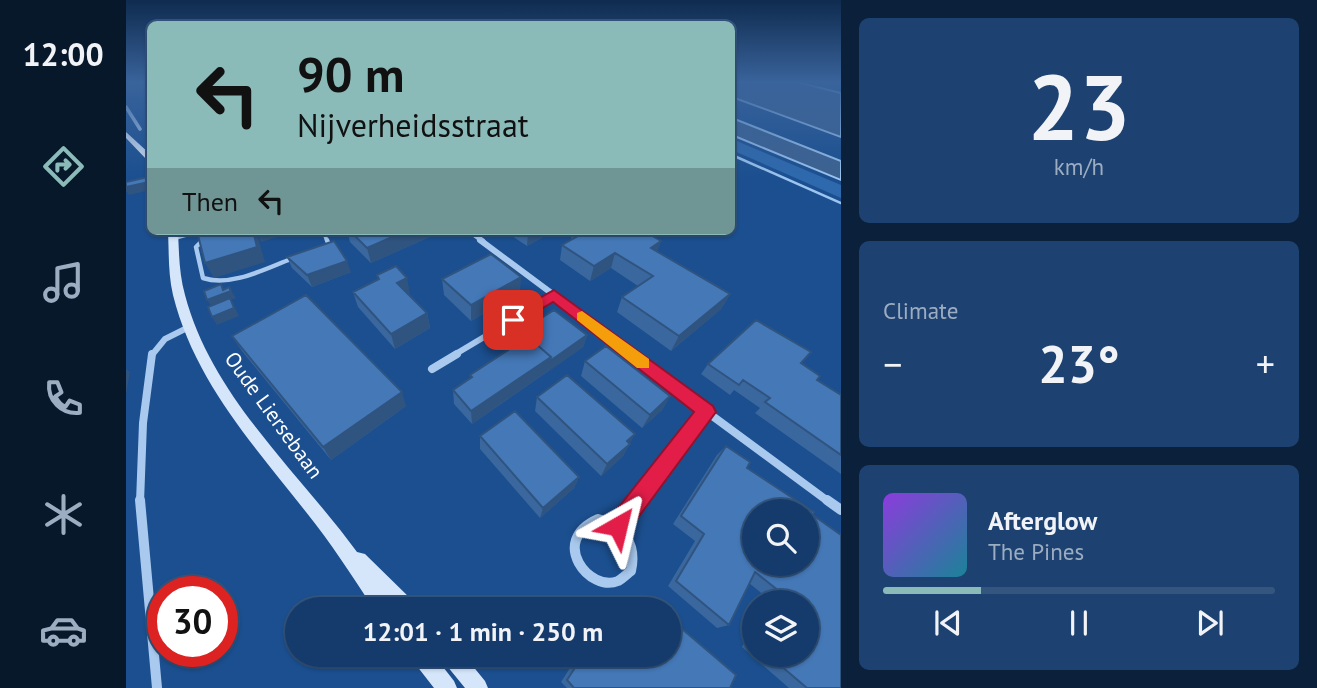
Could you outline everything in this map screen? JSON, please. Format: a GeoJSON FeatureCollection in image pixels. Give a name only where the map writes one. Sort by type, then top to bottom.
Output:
{"type":"FeatureCollection","features":[{"type":"Feature","properties":{"kind":"main road"},"geometry":{"type":"LineString","coordinates":[[126,134],[147,155]]}},
{"type":"Feature","properties":{"kind":"main road","name":"Oude Liersebaan"},"geometry":{"type":"LineString","coordinates":[[173,235],[178,293],[189,327],[223,393],[336,538],[377,597]]}},
{"type":"Feature","properties":{"kind":"main road","name":"Oude Liersebaan"},"geometry":{"type":"LineString","coordinates":[[336,538],[395,597]]}},
{"type":"Feature","properties":{"kind":"main road"},"geometry":{"type":"LineString","coordinates":[[430,667],[447,688]]}},
{"type":"Feature","properties":{"kind":"main road"},"geometry":{"type":"LineString","coordinates":[[461,667],[478,688]]}},
{"type":"Feature","properties":{"kind":"street"},"geometry":{"type":"LineString","coordinates":[[131,114],[141,129]]}},
{"type":"Feature","properties":{"kind":"street"},"geometry":{"type":"LineString","coordinates":[[474,235],[841,510]]}},
{"type":"Feature","properties":{"kind":"street"},"geometry":{"type":"LineString","coordinates":[[432,369],[554,295]]}},
{"type":"Feature","properties":{"kind":"street"},"geometry":{"type":"LineString","coordinates":[[157,688],[140,498],[143,423],[152,354],[165,339],[189,327]]}},
{"type":"Feature","properties":{"kind":"street"},"geometry":{"type":"LineString","coordinates":[[618,526],[685,435],[707,412]]}},
{"type":"Feature","properties":{"kind":"street"},"geometry":{"type":"LineString","coordinates":[[589,521],[608,521],[618,526],[625,533],[634,552],[631,571],[617,582],[597,581],[580,566],[575,555],[576,534],[589,521]]}},
{"type":"Feature","properties":{"kind":"lane"},"geometry":{"type":"LineString","coordinates":[[326,235],[330,242],[326,247]]}},
{"type":"Feature","properties":{"kind":"lane"},"geometry":{"type":"LineString","coordinates":[[214,236],[200,241],[196,247],[203,278],[208,281],[223,281],[300,256]]}},
{"type":"Feature","properties":{"kind":"shaded area"},"geometry":{"type":"Polygon","coordinates":[[[779,114],[841,114],[841,137],[779,114]]]}},
{"type":"Feature","properties":{"kind":"shaded area"},"geometry":{"type":"Polygon","coordinates":[[[735,119],[841,161],[841,180],[735,136],[735,119]]]}},
{"type":"Feature","properties":{"kind":"shaded area"},"geometry":{"type":"Polygon","coordinates":[[[735,140],[841,185],[841,198],[735,151],[735,140]]]}},
{"type":"Feature","properties":{"kind":"building"},"geometry":{"type":"Polygon","coordinates":[[[147,177],[147,182],[126,187],[126,182],[147,177]]]}},
{"type":"Feature","properties":{"kind":"building"},"geometry":{"type":"Polygon","coordinates":[[[198,235],[254,235],[257,247],[205,263],[198,235]]]}},
{"type":"Feature","properties":{"kind":"building"},"geometry":{"type":"Polygon","coordinates":[[[354,235],[397,235],[367,248],[354,235]]]}},
{"type":"Feature","properties":{"kind":"building"},"geometry":{"type":"Polygon","coordinates":[[[580,235],[651,235],[661,241],[651,248],[730,294],[679,336],[622,297],[653,276],[615,253],[594,266],[562,245],[580,235]]]}},
{"type":"Feature","properties":{"kind":"building"},"geometry":{"type":"Polygon","coordinates":[[[334,241],[347,261],[307,275],[287,257],[334,241]]]}},
{"type":"Feature","properties":{"kind":"building"},"geometry":{"type":"Polygon","coordinates":[[[491,254],[521,277],[471,305],[442,279],[491,254]]]}},
{"type":"Feature","properties":{"kind":"building"},"geometry":{"type":"Polygon","coordinates":[[[396,266],[407,278],[397,283],[427,313],[391,334],[353,292],[379,279],[377,275],[396,266]]]}},
{"type":"Feature","properties":{"kind":"building"},"geometry":{"type":"Polygon","coordinates":[[[221,284],[223,290],[229,287],[231,291],[207,300],[204,291],[221,284]]]}},
{"type":"Feature","properties":{"kind":"building"},"geometry":{"type":"Polygon","coordinates":[[[306,295],[402,392],[323,447],[232,336],[306,295]]]}},
{"type":"Feature","properties":{"kind":"building"},"geometry":{"type":"Polygon","coordinates":[[[230,298],[234,308],[212,317],[208,307],[230,298]]]}},
{"type":"Feature","properties":{"kind":"building"},"geometry":{"type":"Polygon","coordinates":[[[554,310],[587,335],[550,361],[551,357],[528,337],[525,339],[518,333],[554,310]]]}},
{"type":"Feature","properties":{"kind":"building"},"geometry":{"type":"Polygon","coordinates":[[[756,320],[811,352],[801,363],[820,376],[817,380],[841,395],[841,455],[765,402],[770,398],[743,380],[739,385],[708,364],[756,320]]]}},
{"type":"Feature","properties":{"kind":"building"},"geometry":{"type":"Polygon","coordinates":[[[528,337],[551,357],[471,411],[453,390],[472,377],[470,375],[528,337]]]}},
{"type":"Feature","properties":{"kind":"building"},"geometry":{"type":"Polygon","coordinates":[[[606,346],[670,396],[650,415],[585,361],[606,346]]]}},
{"type":"Feature","properties":{"kind":"building"},"geometry":{"type":"Polygon","coordinates":[[[567,375],[635,434],[627,441],[630,444],[607,464],[537,397],[567,375]]]}},
{"type":"Feature","properties":{"kind":"building"},"geometry":{"type":"Polygon","coordinates":[[[515,411],[579,477],[543,508],[480,436],[515,411]]]}},
{"type":"Feature","properties":{"kind":"building"},"geometry":{"type":"Polygon","coordinates":[[[726,446],[750,462],[747,468],[794,499],[742,499],[742,576],[753,576],[746,590],[742,590],[742,598],[729,625],[676,581],[704,534],[681,516],[726,446]]]}},
{"type":"Feature","properties":{"kind":"building"},"geometry":{"type":"Polygon","coordinates":[[[819,519],[841,535],[841,688],[807,688],[782,667],[819,667],[819,590],[778,590],[760,576],[819,576],[819,519]]]}},
{"type":"Feature","properties":{"kind":"building"},"geometry":{"type":"Polygon","coordinates":[[[681,628],[736,675],[730,688],[574,688],[567,680],[576,667],[681,667],[681,628]]]}},
{"type":"Feature","properties":{"kind":"waterway"},"geometry":{"type":"LineString","coordinates":[[735,156],[841,203]]}},
{"type":"Feature","properties":{"kind":"slow traffic"},"geometry":{"type":"LineString","coordinates":[[582,316],[643,363]]}},
{"type":"Feature","properties":{"kind":"route"},"geometry":{"type":"LineString","coordinates":[[513,320],[554,295],[707,412],[685,435],[618,526]]}}]}
